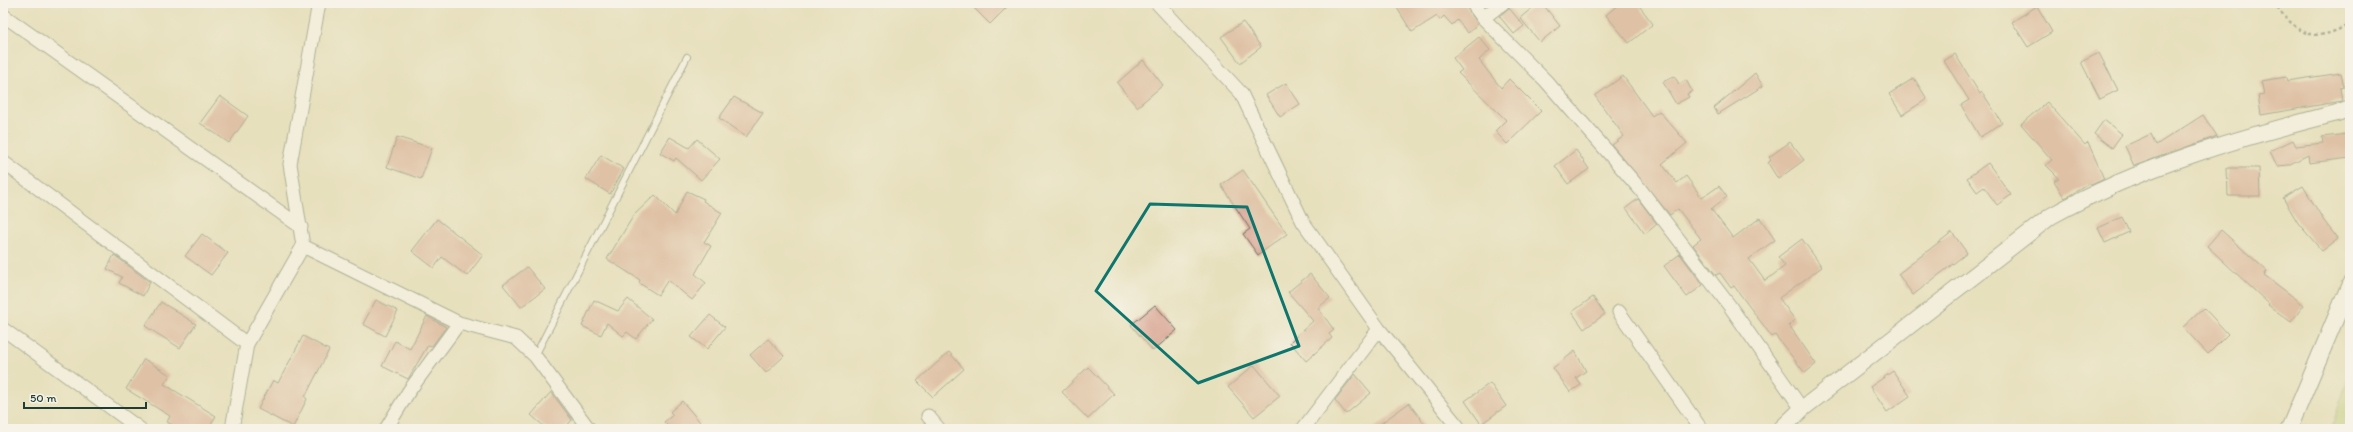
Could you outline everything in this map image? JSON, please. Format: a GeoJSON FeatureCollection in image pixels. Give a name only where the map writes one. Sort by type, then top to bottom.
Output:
{"type":"FeatureCollection","features":[{"type":"Feature","properties":{"kind":"street"},"geometry":{"type":"LineString","coordinates":[[232,429],[247,344],[303,246],[290,164],[319,3]]}},
{"type":"Feature","properties":{"kind":"street"},"geometry":{"type":"LineString","coordinates":[[1157,3],[1241,93],[1303,222],[1379,329],[1460,429]]}},
{"type":"Feature","properties":{"kind":"street"},"geometry":{"type":"LineString","coordinates":[[1472,3],[1483,18],[1546,81],[1640,189],[1729,305],[1802,408]]}},
{"type":"Feature","properties":{"kind":"street"},"geometry":{"type":"LineString","coordinates":[[1483,18],[1503,3]]}},
{"type":"Feature","properties":{"kind":"street"},"geometry":{"type":"LineString","coordinates":[[3,15],[301,227]]}},
{"type":"Feature","properties":{"kind":"street"},"geometry":{"type":"LineString","coordinates":[[1782,429],[1802,408],[2051,216],[2089,195],[2127,178],[2220,144],[2350,108]]}},
{"type":"Feature","properties":{"kind":"street"},"geometry":{"type":"LineString","coordinates":[[3,162],[247,344]]}},
{"type":"Feature","properties":{"kind":"street"},"geometry":{"type":"LineString","coordinates":[[303,246],[460,323],[516,338],[535,356],[589,429]]}},
{"type":"Feature","properties":{"kind":"street"},"geometry":{"type":"LineString","coordinates":[[2289,429],[2350,284]]}},
{"type":"Feature","properties":{"kind":"street"},"geometry":{"type":"LineString","coordinates":[[1619,312],[1701,429]]}},
{"type":"Feature","properties":{"kind":"street"},"geometry":{"type":"LineString","coordinates":[[386,429],[409,391],[460,323]]}},
{"type":"Feature","properties":{"kind":"street"},"geometry":{"type":"LineString","coordinates":[[3,328],[140,429]]}},
{"type":"Feature","properties":{"kind":"street"},"geometry":{"type":"LineString","coordinates":[[1303,429],[1379,329]]}},
{"type":"Feature","properties":{"kind":"street"},"geometry":{"type":"LineString","coordinates":[[928,416],[940,429]]}},
{"type":"Feature","properties":{"kind":"lane"},"geometry":{"type":"LineString","coordinates":[[535,356],[687,57]]}},
{"type":"Feature","properties":{"kind":"path"},"geometry":{"type":"LineString","coordinates":[[2273,3],[2292,26],[2312,36],[2335,32],[2350,24]]}},
{"type":"Feature","properties":{"kind":"highlighted area"},"geometry":{"type":"Polygon","coordinates":[[[1150,204],[1247,207],[1299,346],[1198,383],[1096,291],[1150,204]]]}},
{"type":"Feature","properties":{"kind":"green space"},"geometry":{"type":"Polygon","coordinates":[[[2350,373],[2350,429],[2331,429],[2350,373]]]}},
{"type":"Feature","properties":{"kind":"building"},"geometry":{"type":"Polygon","coordinates":[[[969,3],[1011,3],[990,24],[969,3]]]}},
{"type":"Feature","properties":{"kind":"building"},"geometry":{"type":"Polygon","coordinates":[[[1405,3],[1464,3],[1478,24],[1468,33],[1457,20],[1452,25],[1444,16],[1440,20],[1437,16],[1412,32],[1397,8],[1405,3]]]}},
{"type":"Feature","properties":{"kind":"building"},"geometry":{"type":"Polygon","coordinates":[[[1538,3],[1542,3],[1560,26],[1540,42],[1520,18],[1538,3]]]}},
{"type":"Feature","properties":{"kind":"building"},"geometry":{"type":"Polygon","coordinates":[[[1620,3],[1637,3],[1653,24],[1629,43],[1606,15],[1620,3]]]}},
{"type":"Feature","properties":{"kind":"building"},"geometry":{"type":"Polygon","coordinates":[[[2037,6],[2052,32],[2028,47],[2012,22],[2037,6]]]}},
{"type":"Feature","properties":{"kind":"building"},"geometry":{"type":"Polygon","coordinates":[[[1509,8],[1524,26],[1514,34],[1499,16],[1509,8]]]}},
{"type":"Feature","properties":{"kind":"building"},"geometry":{"type":"Polygon","coordinates":[[[1243,22],[1261,47],[1240,63],[1221,37],[1243,22]]]}},
{"type":"Feature","properties":{"kind":"building"},"geometry":{"type":"Polygon","coordinates":[[[1479,37],[1490,50],[1479,60],[1501,88],[1509,79],[1541,111],[1507,144],[1495,131],[1506,120],[1458,73],[1462,70],[1453,58],[1479,37]]]}},
{"type":"Feature","properties":{"kind":"building"},"geometry":{"type":"Polygon","coordinates":[[[2099,53],[2118,90],[2100,99],[2081,62],[2099,53]]]}},
{"type":"Feature","properties":{"kind":"building"},"geometry":{"type":"Polygon","coordinates":[[[1955,54],[1980,94],[1982,92],[2002,123],[1980,137],[1961,105],[1969,100],[1944,61],[1955,54]]]}},
{"type":"Feature","properties":{"kind":"building"},"geometry":{"type":"Polygon","coordinates":[[[1143,60],[1163,85],[1137,107],[1117,83],[1143,60]]]}},
{"type":"Feature","properties":{"kind":"building"},"geometry":{"type":"Polygon","coordinates":[[[1755,73],[1763,86],[1718,114],[1714,108],[1755,73]]]}},
{"type":"Feature","properties":{"kind":"building"},"geometry":{"type":"Polygon","coordinates":[[[2341,73],[2344,87],[2340,88],[2342,101],[2261,115],[2258,95],[2264,94],[2261,81],[2286,77],[2287,81],[2341,73]]]}},
{"type":"Feature","properties":{"kind":"building"},"geometry":{"type":"Polygon","coordinates":[[[1623,76],[1652,116],[1659,111],[1687,143],[1662,164],[1677,183],[1686,176],[1702,198],[1719,186],[1727,197],[1711,209],[1733,238],[1760,218],[1775,240],[1749,259],[1765,281],[1785,266],[1778,257],[1802,239],[1822,267],[1779,298],[1795,320],[1789,325],[1816,364],[1805,373],[1775,335],[1772,337],[1734,286],[1731,288],[1720,273],[1716,275],[1693,245],[1701,239],[1678,209],[1670,215],[1612,145],[1624,136],[1595,96],[1623,76]]]}},
{"type":"Feature","properties":{"kind":"building"},"geometry":{"type":"Polygon","coordinates":[[[1674,76],[1679,84],[1686,80],[1692,91],[1687,94],[1689,97],[1676,104],[1663,82],[1674,76]]]}},
{"type":"Feature","properties":{"kind":"building"},"geometry":{"type":"Polygon","coordinates":[[[1914,78],[1927,99],[1902,115],[1889,94],[1914,78]]]}},
{"type":"Feature","properties":{"kind":"building"},"geometry":{"type":"Polygon","coordinates":[[[1286,83],[1300,104],[1280,117],[1266,95],[1286,83]]]}},
{"type":"Feature","properties":{"kind":"building"},"geometry":{"type":"Polygon","coordinates":[[[220,96],[248,116],[229,143],[200,123],[220,96]]]}},
{"type":"Feature","properties":{"kind":"building"},"geometry":{"type":"Polygon","coordinates":[[[734,97],[763,113],[746,137],[719,118],[734,97]]]}},
{"type":"Feature","properties":{"kind":"building"},"geometry":{"type":"Polygon","coordinates":[[[2047,102],[2085,145],[2088,142],[2104,179],[2091,185],[2090,183],[2065,198],[2054,181],[2059,178],[2046,165],[2052,160],[2021,124],[2047,102]]]}},
{"type":"Feature","properties":{"kind":"building"},"geometry":{"type":"Polygon","coordinates":[[[2203,115],[2217,136],[2134,166],[2125,146],[2151,134],[2156,145],[2203,115]]]}},
{"type":"Feature","properties":{"kind":"building"},"geometry":{"type":"Polygon","coordinates":[[[2104,120],[2122,134],[2112,148],[2094,134],[2104,120]]]}},
{"type":"Feature","properties":{"kind":"building"},"geometry":{"type":"Polygon","coordinates":[[[2347,134],[2350,158],[2309,163],[2308,155],[2288,165],[2277,166],[2270,151],[2293,140],[2296,146],[2323,143],[2322,137],[2347,134]]]}},
{"type":"Feature","properties":{"kind":"building"},"geometry":{"type":"Polygon","coordinates":[[[397,137],[432,148],[421,179],[387,167],[397,137]]]}},
{"type":"Feature","properties":{"kind":"building"},"geometry":{"type":"Polygon","coordinates":[[[670,137],[689,148],[697,139],[720,159],[701,180],[676,158],[674,161],[660,153],[670,137]]]}},
{"type":"Feature","properties":{"kind":"building"},"geometry":{"type":"Polygon","coordinates":[[[1790,142],[1804,160],[1778,179],[1768,163],[1771,160],[1769,157],[1790,142]]]}},
{"type":"Feature","properties":{"kind":"building"},"geometry":{"type":"Polygon","coordinates":[[[1576,150],[1589,169],[1568,184],[1555,166],[1576,150]]]}},
{"type":"Feature","properties":{"kind":"building"},"geometry":{"type":"Polygon","coordinates":[[[601,155],[624,169],[610,194],[586,179],[601,155]]]}},
{"type":"Feature","properties":{"kind":"building"},"geometry":{"type":"Polygon","coordinates":[[[1988,163],[2011,195],[1997,205],[1984,187],[1977,192],[1967,178],[1988,163]]]}},
{"type":"Feature","properties":{"kind":"building"},"geometry":{"type":"Polygon","coordinates":[[[2227,168],[2259,168],[2260,196],[2228,196],[2227,168]]]}},
{"type":"Feature","properties":{"kind":"building"},"geometry":{"type":"Polygon","coordinates":[[[1243,170],[1287,234],[1258,255],[1243,234],[1250,229],[1221,185],[1243,170]]]}},
{"type":"Feature","properties":{"kind":"building"},"geometry":{"type":"Polygon","coordinates":[[[2303,186],[2324,221],[2338,239],[2322,251],[2298,223],[2283,198],[2303,186]]]}},
{"type":"Feature","properties":{"kind":"building"},"geometry":{"type":"Polygon","coordinates":[[[687,191],[704,199],[703,201],[722,213],[704,242],[711,246],[695,274],[706,283],[692,300],[668,280],[658,295],[639,283],[640,280],[607,259],[634,215],[655,195],[675,215],[687,191]]]}},
{"type":"Feature","properties":{"kind":"building"},"geometry":{"type":"Polygon","coordinates":[[[1638,199],[1657,224],[1645,234],[1626,208],[1638,199]]]}},
{"type":"Feature","properties":{"kind":"building"},"geometry":{"type":"Polygon","coordinates":[[[2122,217],[2129,232],[2105,243],[2098,228],[2122,217]]]}},
{"type":"Feature","properties":{"kind":"building"},"geometry":{"type":"Polygon","coordinates":[[[437,219],[483,255],[467,276],[442,257],[434,268],[412,251],[437,219]]]}},
{"type":"Feature","properties":{"kind":"building"},"geometry":{"type":"Polygon","coordinates":[[[2221,230],[2267,271],[2264,275],[2304,305],[2291,322],[2268,305],[2269,304],[2207,246],[2221,230]]]}},
{"type":"Feature","properties":{"kind":"building"},"geometry":{"type":"Polygon","coordinates":[[[1952,232],[1967,253],[1913,295],[1898,274],[1952,232]]]}},
{"type":"Feature","properties":{"kind":"building"},"geometry":{"type":"Polygon","coordinates":[[[202,234],[228,253],[211,275],[185,256],[202,234]]]}},
{"type":"Feature","properties":{"kind":"building"},"geometry":{"type":"Polygon","coordinates":[[[1680,254],[1703,285],[1687,297],[1664,266],[1680,254]]]}},
{"type":"Feature","properties":{"kind":"building"},"geometry":{"type":"Polygon","coordinates":[[[114,255],[150,282],[143,296],[119,283],[122,277],[107,269],[114,255]]]}},
{"type":"Feature","properties":{"kind":"building"},"geometry":{"type":"Polygon","coordinates":[[[527,267],[545,289],[521,307],[503,285],[527,267]]]}},
{"type":"Feature","properties":{"kind":"building"},"geometry":{"type":"Polygon","coordinates":[[[1310,274],[1330,298],[1318,308],[1334,330],[1329,334],[1332,338],[1306,361],[1290,342],[1313,321],[1288,292],[1310,274]]]}},
{"type":"Feature","properties":{"kind":"building"},"geometry":{"type":"Polygon","coordinates":[[[1593,297],[1605,314],[1584,329],[1572,312],[1593,297]]]}},
{"type":"Feature","properties":{"kind":"building"},"geometry":{"type":"Polygon","coordinates":[[[628,299],[652,319],[636,339],[627,332],[623,336],[607,323],[601,335],[582,326],[594,300],[618,311],[628,299]]]}},
{"type":"Feature","properties":{"kind":"building"},"geometry":{"type":"Polygon","coordinates":[[[376,300],[398,311],[385,336],[363,324],[376,300]]]}},
{"type":"Feature","properties":{"kind":"building"},"geometry":{"type":"Polygon","coordinates":[[[161,302],[196,324],[180,348],[145,326],[161,302]]]}},
{"type":"Feature","properties":{"kind":"building"},"geometry":{"type":"Polygon","coordinates":[[[1155,305],[1177,330],[1153,351],[1131,325],[1155,305]]]}},
{"type":"Feature","properties":{"kind":"building"},"geometry":{"type":"Polygon","coordinates":[[[2204,308],[2228,334],[2208,354],[2183,327],[2204,308]]]}},
{"type":"Feature","properties":{"kind":"building"},"geometry":{"type":"Polygon","coordinates":[[[710,315],[725,327],[707,349],[691,337],[710,315]]]}},
{"type":"Feature","properties":{"kind":"building"},"geometry":{"type":"Polygon","coordinates":[[[427,316],[446,327],[432,346],[428,345],[408,379],[382,366],[395,341],[410,349],[427,316]]]}},
{"type":"Feature","properties":{"kind":"building"},"geometry":{"type":"Polygon","coordinates":[[[303,336],[329,350],[305,397],[307,399],[293,427],[258,409],[273,380],[278,383],[303,336]]]}},
{"type":"Feature","properties":{"kind":"building"},"geometry":{"type":"Polygon","coordinates":[[[768,339],[784,356],[766,373],[750,355],[768,339]]]}},
{"type":"Feature","properties":{"kind":"building"},"geometry":{"type":"Polygon","coordinates":[[[1575,351],[1586,371],[1576,378],[1581,385],[1570,392],[1553,368],[1575,351]]]}},
{"type":"Feature","properties":{"kind":"building"},"geometry":{"type":"Polygon","coordinates":[[[949,352],[964,369],[933,397],[917,381],[949,352]]]}},
{"type":"Feature","properties":{"kind":"building"},"geometry":{"type":"Polygon","coordinates":[[[144,359],[170,375],[164,384],[216,416],[208,429],[179,429],[167,422],[170,416],[126,389],[144,359]]]}},
{"type":"Feature","properties":{"kind":"building"},"geometry":{"type":"Polygon","coordinates":[[[1254,365],[1280,396],[1254,417],[1228,387],[1254,365]]]}},
{"type":"Feature","properties":{"kind":"building"},"geometry":{"type":"Polygon","coordinates":[[[1088,367],[1114,394],[1088,419],[1062,392],[1088,367]]]}},
{"type":"Feature","properties":{"kind":"building"},"geometry":{"type":"Polygon","coordinates":[[[1893,371],[1910,396],[1887,412],[1870,387],[1893,371]]]}},
{"type":"Feature","properties":{"kind":"building"},"geometry":{"type":"Polygon","coordinates":[[[1355,374],[1371,393],[1346,414],[1335,400],[1355,374]]]}},
{"type":"Feature","properties":{"kind":"building"},"geometry":{"type":"Polygon","coordinates":[[[1490,383],[1506,406],[1481,424],[1465,401],[1490,383]]]}},
{"type":"Feature","properties":{"kind":"building"},"geometry":{"type":"Polygon","coordinates":[[[551,392],[572,420],[564,429],[547,429],[531,415],[551,392]]]}},
{"type":"Feature","properties":{"kind":"building"},"geometry":{"type":"Polygon","coordinates":[[[682,401],[700,422],[691,429],[671,429],[664,422],[673,415],[670,412],[682,401]]]}},
{"type":"Feature","properties":{"kind":"building"},"geometry":{"type":"Polygon","coordinates":[[[1409,403],[1428,429],[1373,429],[1409,403]]]}}]}
